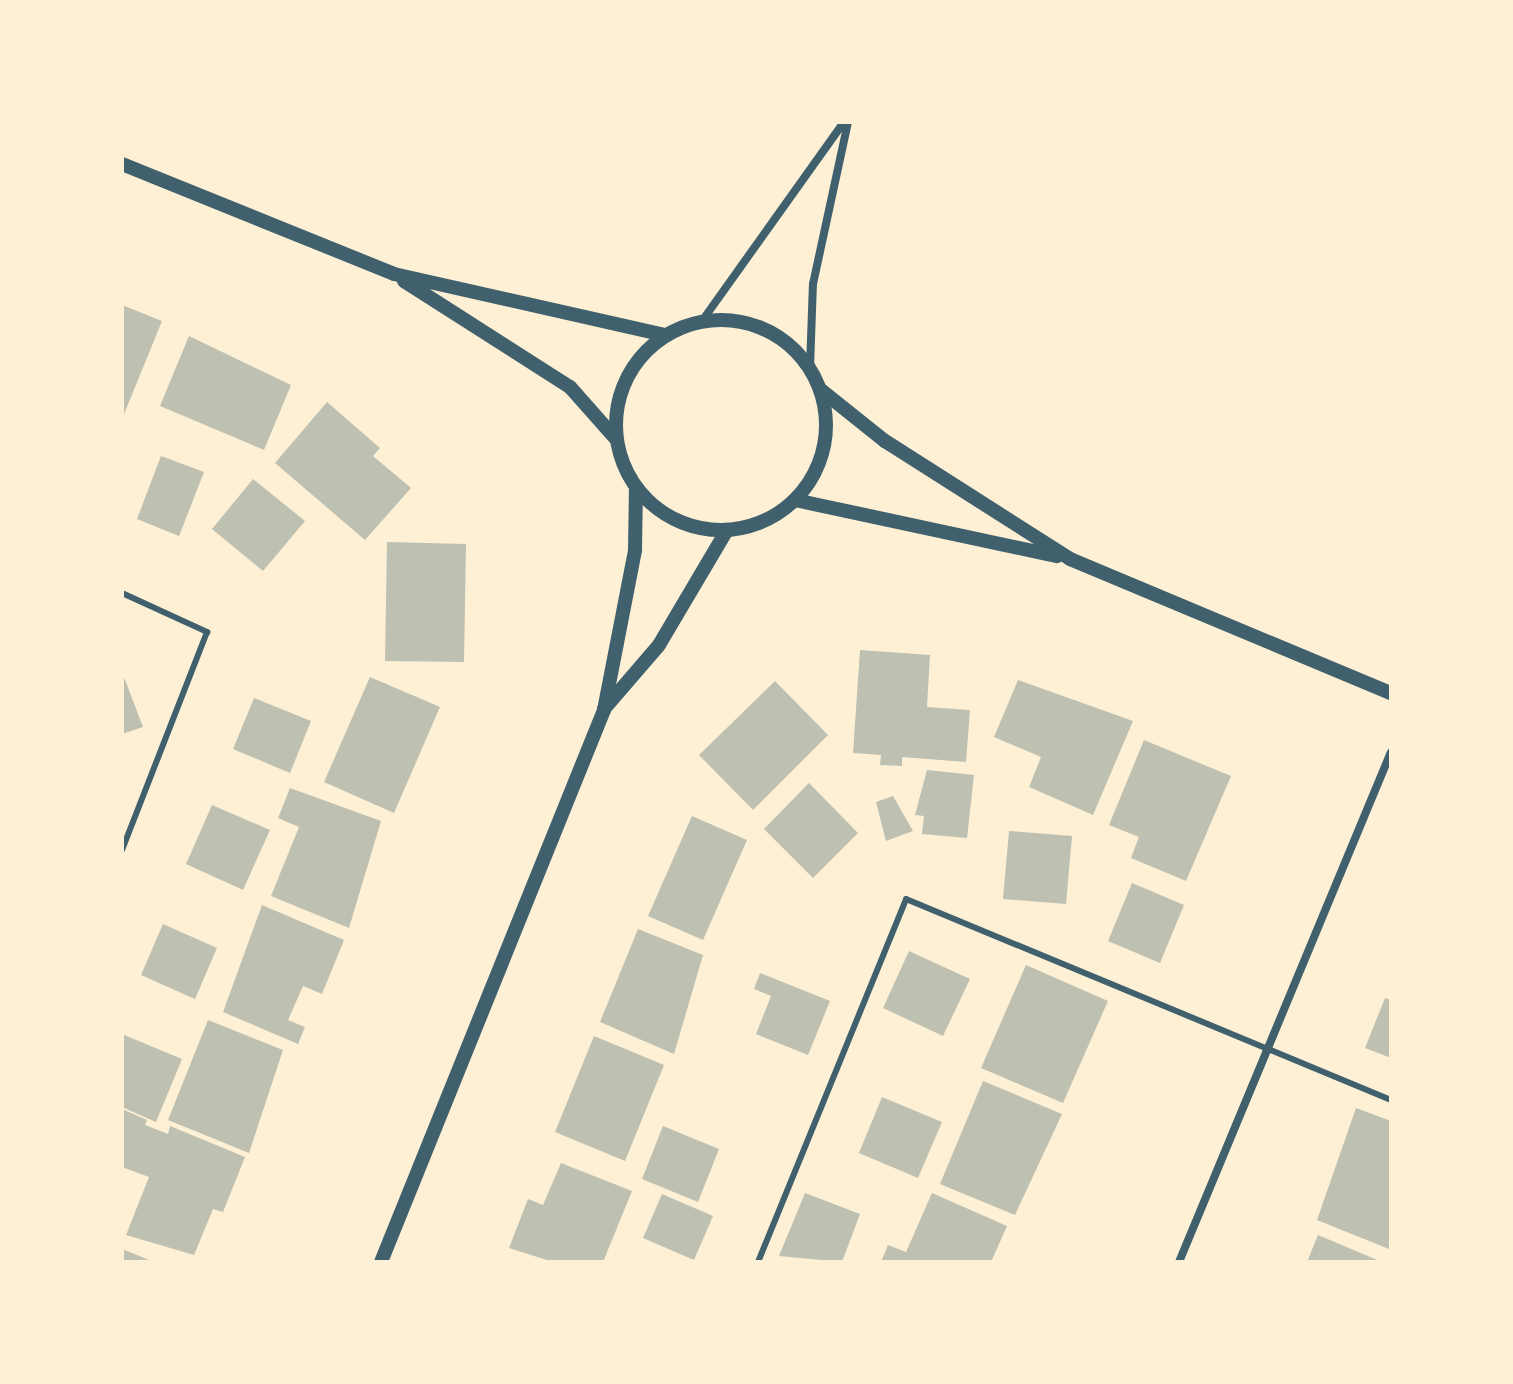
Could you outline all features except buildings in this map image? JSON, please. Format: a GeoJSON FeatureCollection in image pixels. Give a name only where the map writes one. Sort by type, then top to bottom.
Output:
{"type":"FeatureCollection","features":[{"type":"Feature","properties":{"kind":"street"},"geometry":{"type":"LineString","coordinates":[[702,321],[846,122]]}},
{"type":"Feature","properties":{"kind":"street"},"geometry":{"type":"LineString","coordinates":[[810,368],[813,284],[846,122]]}},
{"type":"Feature","properties":{"kind":"street"},"geometry":{"type":"LineString","coordinates":[[122,164],[394,274],[665,335]]}},
{"type":"Feature","properties":{"kind":"street"},"geometry":{"type":"LineString","coordinates":[[381,1262],[604,710],[635,550],[636,488],[616,439],[570,387],[394,274]]}},
{"type":"Feature","properties":{"kind":"street"},"geometry":{"type":"LineString","coordinates":[[616,439],[626,380],[665,335],[702,321],[763,328],[810,368],[821,390],[825,446],[795,500],[769,519],[727,530],[677,520],[636,488]]}},
{"type":"Feature","properties":{"kind":"street"},"geometry":{"type":"LineString","coordinates":[[821,390],[885,441],[1070,559],[1391,693]]}},
{"type":"Feature","properties":{"kind":"street"},"geometry":{"type":"LineString","coordinates":[[795,500],[1070,559]]}},
{"type":"Feature","properties":{"kind":"street"},"geometry":{"type":"LineString","coordinates":[[604,710],[659,645],[727,530]]}},
{"type":"Feature","properties":{"kind":"street"},"geometry":{"type":"LineString","coordinates":[[1179,1262],[1391,752]]}},
{"type":"Feature","properties":{"kind":"lane"},"geometry":{"type":"LineString","coordinates":[[122,593],[207,632],[122,850]]}},
{"type":"Feature","properties":{"kind":"lane"},"geometry":{"type":"LineString","coordinates":[[758,1262],[906,899],[1264,1053],[1391,1100]]}}]}
